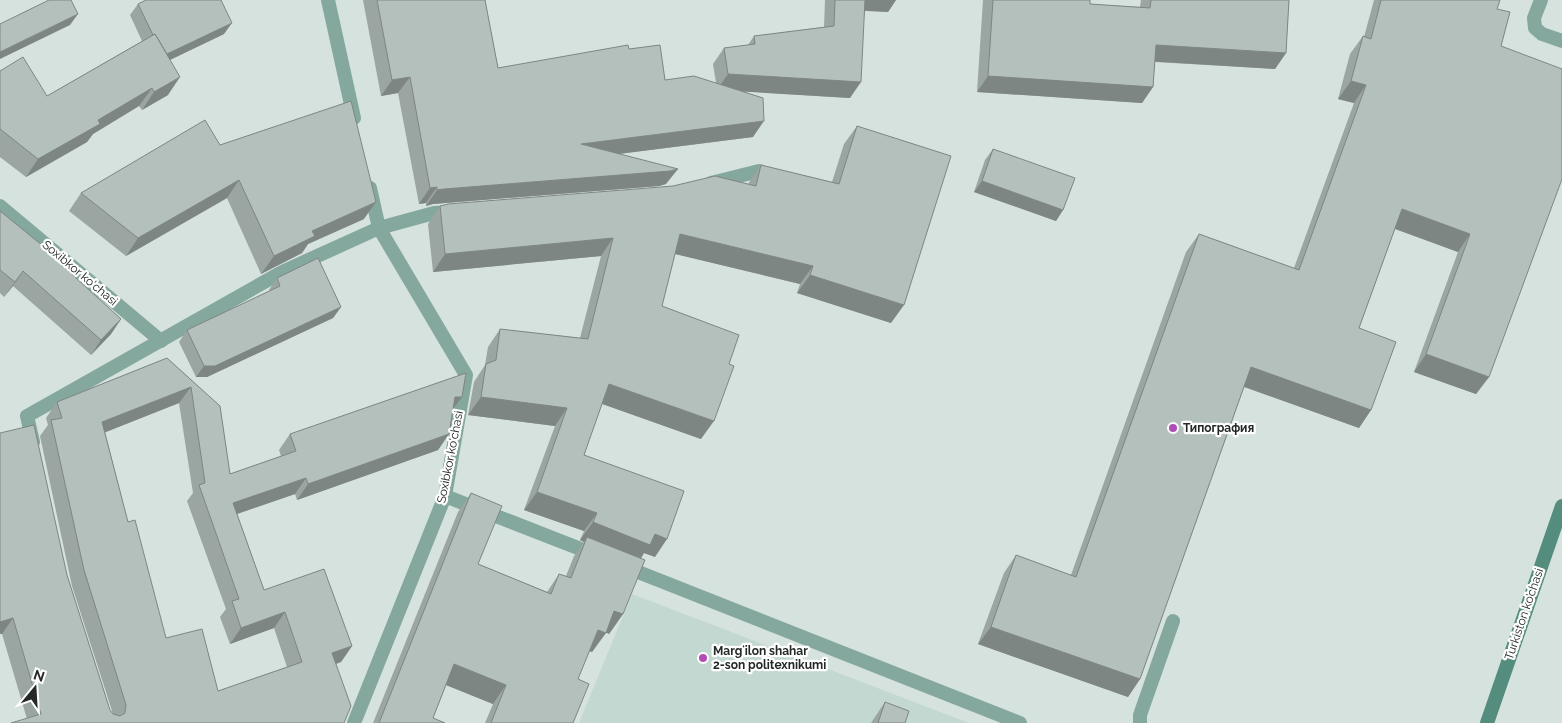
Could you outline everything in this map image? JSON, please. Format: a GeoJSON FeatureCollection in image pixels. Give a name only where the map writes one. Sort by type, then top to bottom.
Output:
{"type":"FeatureCollection","features":[{"type":"Feature","properties":{"kind":"main road","name":"Turkiston ko’chasi"},"geometry":{"type":"LineString","coordinates":[[1486,723],[1562,506]]}},
{"type":"Feature","properties":{"kind":"street"},"geometry":{"type":"LineString","coordinates":[[328,0],[358,133]]}},
{"type":"Feature","properties":{"kind":"street"},"geometry":{"type":"LineString","coordinates":[[1541,0],[1534,18],[1535,28],[1542,34],[1562,41]]}},
{"type":"Feature","properties":{"kind":"street","name":"Soxibkor ko'chasi"},"geometry":{"type":"LineString","coordinates":[[354,723],[445,496],[466,375],[379,228],[366,171]]}},
{"type":"Feature","properties":{"kind":"street"},"geometry":{"type":"LineString","coordinates":[[696,186],[759,171]]}},
{"type":"Feature","properties":{"kind":"street","name":"Soxibkor ko'chasi"},"geometry":{"type":"LineString","coordinates":[[0,206],[160,341]]}},
{"type":"Feature","properties":{"kind":"street"},"geometry":{"type":"LineString","coordinates":[[35,454],[27,416],[282,272],[379,228],[434,213],[464,211]]}},
{"type":"Feature","properties":{"kind":"street"},"geometry":{"type":"LineString","coordinates":[[445,496],[1020,723]]}},
{"type":"Feature","properties":{"kind":"street"},"geometry":{"type":"LineString","coordinates":[[1140,723],[1140,715],[1174,621]]}},
{"type":"Feature","properties":{"kind":"shaded area","name":"Margʻilon shahar 2-son politexnikumi"},"geometry":{"type":"Polygon","coordinates":[[[632,594],[969,723],[579,723],[632,594]]]}},
{"type":"Feature","properties":{"kind":"building"},"geometry":{"type":"Polygon","coordinates":[[[49,0],[71,0],[78,14],[0,52],[0,24],[49,0]]]}},
{"type":"Feature","properties":{"kind":"building"},"geometry":{"type":"Polygon","coordinates":[[[146,0],[221,0],[232,23],[167,54],[155,34],[153,35],[138,4],[146,0]]]}},
{"type":"Feature","properties":{"kind":"building"},"geometry":{"type":"Polygon","coordinates":[[[377,0],[485,0],[498,68],[628,45],[629,49],[660,45],[665,80],[694,76],[763,98],[764,121],[581,144],[678,169],[670,171],[437,190],[437,187],[430,188],[410,77],[392,80],[377,0]]]}},
{"type":"Feature","properties":{"kind":"building"},"geometry":{"type":"Polygon","coordinates":[[[835,0],[865,0],[861,82],[728,74],[724,48],[755,44],[754,36],[834,26],[835,0]]]}},
{"type":"Feature","properties":{"kind":"building"},"geometry":{"type":"Polygon","coordinates":[[[993,0],[1090,0],[1090,4],[1150,8],[1151,0],[1289,0],[1286,53],[1156,45],[1153,87],[988,76],[993,0]]]}},
{"type":"Feature","properties":{"kind":"building"},"geometry":{"type":"Polygon","coordinates":[[[1381,0],[1500,0],[1497,9],[1510,12],[1501,46],[1562,69],[1562,179],[1489,377],[1426,354],[1470,234],[1402,209],[1359,328],[1396,342],[1371,410],[1251,367],[1140,679],[991,627],[1016,555],[1076,577],[1199,234],[1299,270],[1366,85],[1351,81],[1363,36],[1371,39],[1381,0]]]}},
{"type":"Feature","properties":{"kind":"building"},"geometry":{"type":"Polygon","coordinates":[[[155,34],[180,77],[154,92],[152,88],[98,120],[100,124],[38,159],[0,129],[0,71],[23,57],[47,96],[155,34]]]}},
{"type":"Feature","properties":{"kind":"building"},"geometry":{"type":"Polygon","coordinates":[[[351,101],[376,202],[312,231],[315,236],[274,256],[239,180],[138,238],[81,193],[205,120],[220,145],[351,101]]]}},
{"type":"Feature","properties":{"kind":"building"},"geometry":{"type":"Polygon","coordinates":[[[857,126],[951,156],[904,305],[810,275],[813,266],[680,234],[662,306],[739,335],[729,364],[734,366],[714,421],[609,384],[584,455],[684,491],[667,539],[655,534],[650,545],[593,522],[597,513],[537,492],[567,408],[481,397],[486,364],[496,360],[500,329],[588,339],[613,238],[445,254],[440,206],[673,186],[715,176],[756,186],[761,165],[839,184],[857,126]]]}},
{"type":"Feature","properties":{"kind":"building"},"geometry":{"type":"Polygon","coordinates":[[[993,149],[1075,178],[1063,210],[982,181],[993,149]]]}},
{"type":"Feature","properties":{"kind":"building"},"geometry":{"type":"Polygon","coordinates":[[[0,211],[43,246],[121,319],[101,340],[23,271],[15,282],[0,270],[0,211]]]}},
{"type":"Feature","properties":{"kind":"building"},"geometry":{"type":"Polygon","coordinates":[[[318,258],[341,307],[215,366],[204,366],[187,330],[280,286],[277,278],[318,258]]]}},
{"type":"Feature","properties":{"kind":"building"},"geometry":{"type":"Polygon","coordinates":[[[167,358],[220,406],[230,474],[296,451],[290,434],[466,373],[462,397],[455,397],[449,434],[308,484],[306,478],[233,503],[264,590],[324,569],[352,646],[332,653],[351,706],[344,723],[11,723],[41,714],[13,618],[0,622],[0,433],[34,425],[67,575],[110,710],[113,714],[120,716],[125,713],[126,705],[84,570],[51,420],[62,418],[57,402],[167,358]],[[191,387],[102,422],[128,522],[135,520],[166,638],[202,629],[218,691],[302,662],[285,612],[241,628],[232,601],[239,599],[199,485],[205,483],[191,387]]]}},
{"type":"Feature","properties":{"kind":"building"},"geometry":{"type":"Polygon","coordinates":[[[471,493],[502,506],[478,564],[551,594],[559,574],[571,578],[587,537],[645,560],[623,614],[614,611],[606,633],[598,630],[578,679],[589,684],[573,723],[491,723],[506,685],[454,664],[433,718],[445,723],[379,723],[471,493]]]}},
{"type":"Feature","properties":{"kind":"building"},"geometry":{"type":"Polygon","coordinates":[[[885,702],[909,711],[905,723],[878,723],[885,702]]]}},
{"type":"Feature","properties":{"kind":"place","name":"Типография"},"geometry":{"type":"Point","coordinates":[1173,428]}},
{"type":"Feature","properties":{"kind":"place","name":"Margʻilon shahar 2-son politexnikumi"},"geometry":{"type":"Point","coordinates":[703,658]}}]}
